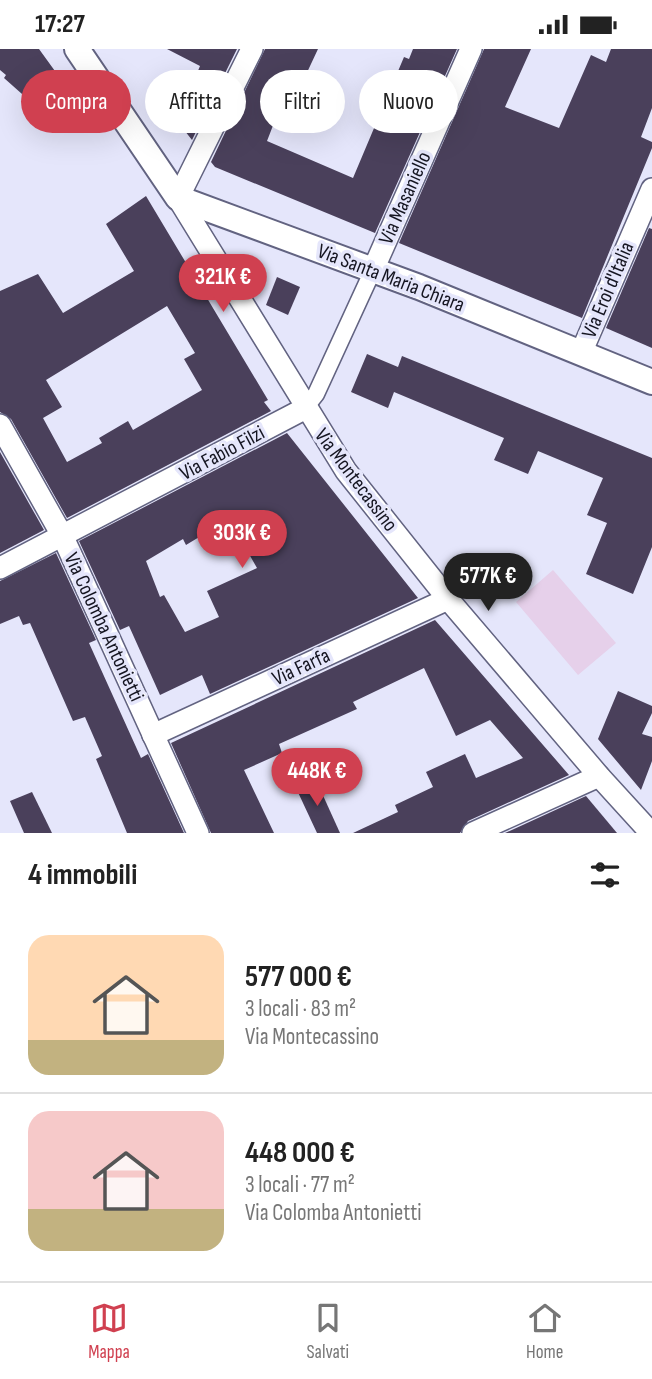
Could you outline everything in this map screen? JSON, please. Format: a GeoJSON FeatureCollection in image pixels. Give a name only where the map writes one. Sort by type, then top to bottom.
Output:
{"type":"FeatureCollection","features":[{"type":"Feature","properties":{"kind":"street"},"geometry":{"type":"LineString","coordinates":[[77,49],[178,198],[252,49]]}},
{"type":"Feature","properties":{"kind":"street","name":"Via Masaniello"},"geometry":{"type":"LineString","coordinates":[[373,270],[471,49]]}},
{"type":"Feature","properties":{"kind":"street","name":"Via Eroi d'Italia"},"geometry":{"type":"LineString","coordinates":[[581,353],[652,188]]}},
{"type":"Feature","properties":{"kind":"street","name":"Via Santa Maria Chiara"},"geometry":{"type":"LineString","coordinates":[[178,198],[373,270],[652,382]]}},
{"type":"Feature","properties":{"kind":"street","name":"Via Montecassino"},"geometry":{"type":"LineString","coordinates":[[178,198],[304,409],[346,471],[449,599],[599,776],[652,833]]}},
{"type":"Feature","properties":{"kind":"street","name":"Via Fabio Filzi"},"geometry":{"type":"LineString","coordinates":[[0,568],[304,409],[316,394],[373,270]]}},
{"type":"Feature","properties":{"kind":"street","name":"Via Colomba Antonietti"},"geometry":{"type":"LineString","coordinates":[[0,425],[63,537],[198,833]]}},
{"type":"Feature","properties":{"kind":"street","name":"Via Farfa"},"geometry":{"type":"LineString","coordinates":[[153,735],[449,599]]}},
{"type":"Feature","properties":{"kind":"street"},"geometry":{"type":"LineString","coordinates":[[473,833],[599,776]]}},
{"type":"Feature","properties":{"kind":"shaded area"},"geometry":{"type":"Polygon","coordinates":[[[553,570],[616,643],[578,675],[516,602],[553,570]]]}},
{"type":"Feature","properties":{"kind":"building"},"geometry":{"type":"Polygon","coordinates":[[[0,49],[39,49],[54,70],[21,70],[21,93],[4,78],[6,75],[0,70],[0,49]]]}},
{"type":"Feature","properties":{"kind":"building"},"geometry":{"type":"Polygon","coordinates":[[[167,49],[237,49],[227,70],[198,70],[200,66],[167,49]]]}},
{"type":"Feature","properties":{"kind":"building"},"geometry":{"type":"Polygon","coordinates":[[[265,49],[318,49],[308,70],[260,70],[260,133],[270,133],[267,141],[353,178],[372,133],[420,133],[375,233],[215,167],[211,162],[225,133],[246,133],[246,89],[265,49]]]}},
{"type":"Feature","properties":{"kind":"building"},"geometry":{"type":"Polygon","coordinates":[[[413,49],[457,49],[448,70],[399,70],[404,57],[409,59],[413,49]]]}},
{"type":"Feature","properties":{"kind":"building"},"geometry":{"type":"Polygon","coordinates":[[[484,49],[531,49],[505,107],[559,128],[591,55],[606,62],[611,49],[652,49],[652,108],[641,137],[652,142],[652,148],[582,318],[399,243],[447,133],[458,133],[458,108],[484,49]]]}},
{"type":"Feature","properties":{"kind":"building"},"geometry":{"type":"Polygon","coordinates":[[[186,133],[195,133],[192,140],[186,133]]]}},
{"type":"Feature","properties":{"kind":"building"},"geometry":{"type":"Polygon","coordinates":[[[146,196],[268,400],[264,402],[271,411],[67,518],[11,419],[0,412],[0,291],[38,274],[63,313],[134,271],[106,224],[146,196]],[[167,306],[46,380],[62,407],[43,418],[67,462],[102,443],[99,438],[128,421],[133,430],[202,390],[184,359],[195,353],[167,306]]]}},
{"type":"Feature","properties":{"kind":"building"},"geometry":{"type":"Polygon","coordinates":[[[649,228],[652,229],[652,348],[606,328],[649,228]]]}},
{"type":"Feature","properties":{"kind":"building"},"geometry":{"type":"Polygon","coordinates":[[[277,277],[300,287],[288,315],[266,305],[277,277]]]}},
{"type":"Feature","properties":{"kind":"building"},"geometry":{"type":"Polygon","coordinates":[[[367,354],[398,367],[402,356],[652,458],[652,547],[633,594],[586,574],[607,523],[587,515],[603,478],[538,451],[528,474],[494,460],[504,438],[394,392],[388,408],[351,392],[367,354]]]}},
{"type":"Feature","properties":{"kind":"building"},"geometry":{"type":"Polygon","coordinates":[[[287,433],[418,598],[210,694],[202,675],[160,695],[129,626],[120,630],[79,541],[287,433]],[[229,519],[186,545],[183,539],[146,561],[160,597],[164,595],[185,632],[219,617],[207,591],[257,568],[229,519]]]}},
{"type":"Feature","properties":{"kind":"building"},"geometry":{"type":"Polygon","coordinates":[[[0,452],[44,530],[0,553],[0,452]]]}},
{"type":"Feature","properties":{"kind":"building"},"geometry":{"type":"Polygon","coordinates":[[[56,553],[96,640],[89,643],[141,758],[148,754],[184,833],[127,833],[96,759],[102,756],[85,717],[73,721],[30,623],[23,625],[19,616],[0,624],[0,581],[56,553]]]}},
{"type":"Feature","properties":{"kind":"building"},"geometry":{"type":"Polygon","coordinates":[[[435,620],[569,775],[468,821],[460,833],[353,833],[398,812],[395,805],[433,787],[426,772],[465,754],[476,778],[523,758],[490,720],[456,736],[424,668],[353,702],[357,709],[279,744],[282,753],[244,770],[274,833],[211,833],[171,743],[435,620]]]}},
{"type":"Feature","properties":{"kind":"building"},"geometry":{"type":"Polygon","coordinates":[[[618,691],[652,706],[652,713],[642,734],[652,737],[652,761],[641,790],[598,739],[618,691]]]}},
{"type":"Feature","properties":{"kind":"building"},"geometry":{"type":"Polygon","coordinates":[[[316,780],[340,833],[317,833],[296,788],[316,780]]]}},
{"type":"Feature","properties":{"kind":"building"},"geometry":{"type":"Polygon","coordinates":[[[32,792],[52,833],[24,833],[10,801],[32,792]]]}},
{"type":"Feature","properties":{"kind":"building"},"geometry":{"type":"Polygon","coordinates":[[[586,796],[617,833],[505,833],[586,796]]]}}]}
